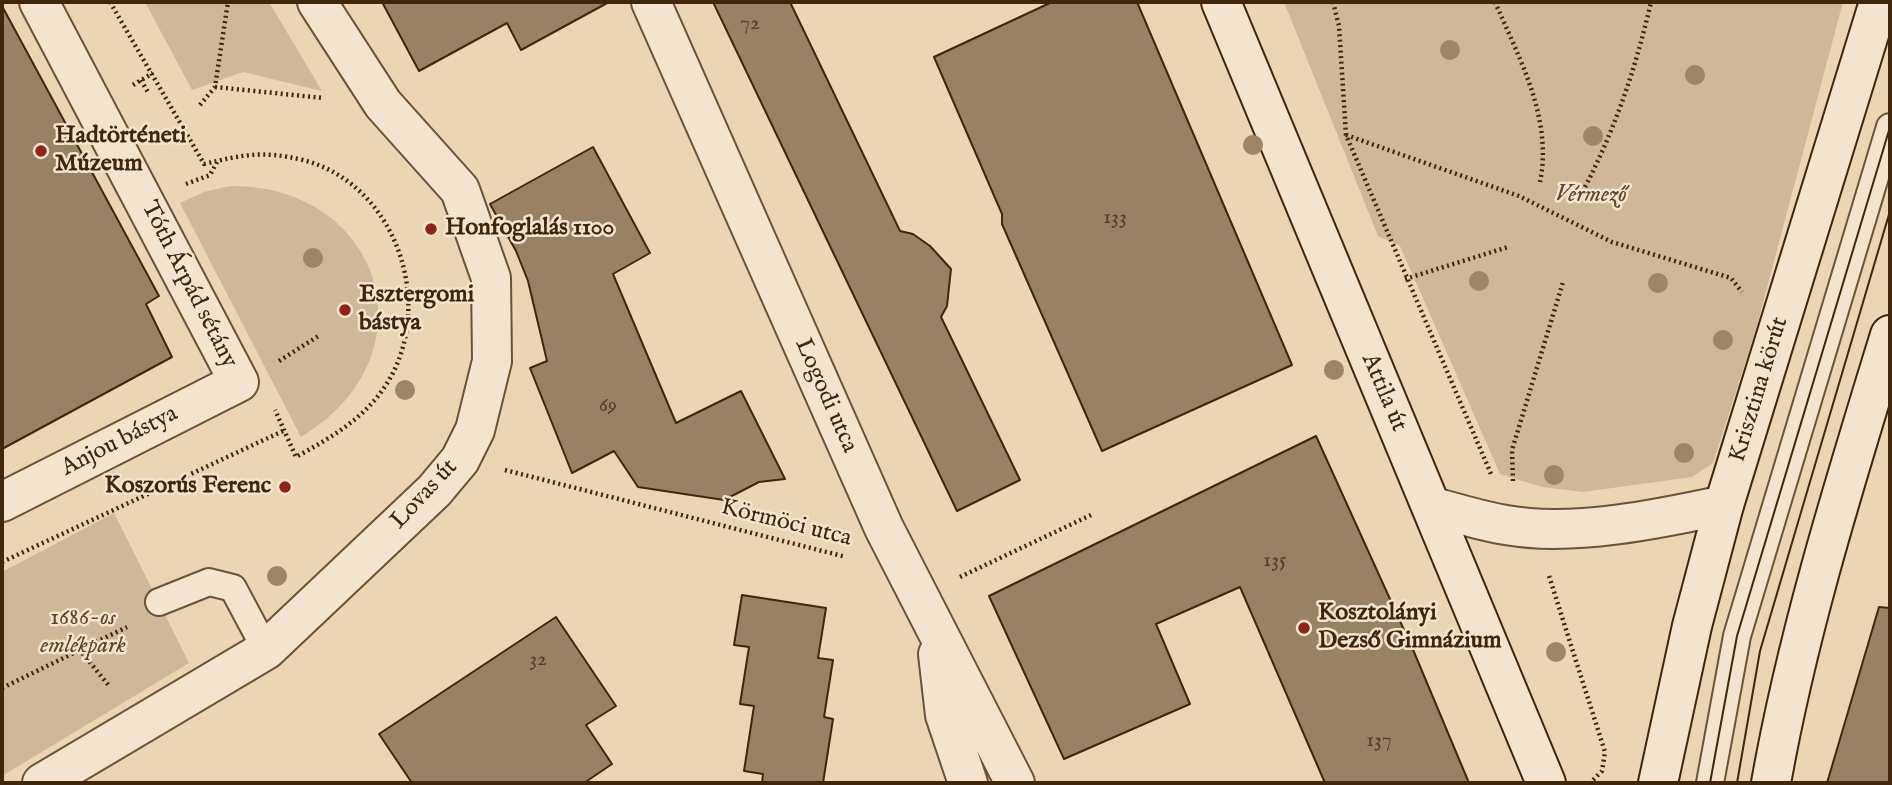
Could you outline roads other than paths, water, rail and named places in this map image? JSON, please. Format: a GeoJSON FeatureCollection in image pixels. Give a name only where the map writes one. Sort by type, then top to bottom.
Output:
{"type":"FeatureCollection","features":[{"type":"Feature","properties":{"kind":"street","name":"Tóth Árpád sétány"},"geometry":{"type":"LineString","coordinates":[[39,2],[249,377]]}},
{"type":"Feature","properties":{"kind":"street","name":"Lovas út"},"geometry":{"type":"LineString","coordinates":[[42,783],[266,650],[425,500],[460,460],[475,430],[492,361],[491,278],[460,190],[383,104],[317,2]]}},
{"type":"Feature","properties":{"kind":"street","name":"Logodi utca"},"geometry":{"type":"LineString","coordinates":[[651,2],[906,573],[1014,783]]}},
{"type":"Feature","properties":{"kind":"street","name":"Attila út"},"geometry":{"type":"LineString","coordinates":[[1222,2],[1546,783]]}},
{"type":"Feature","properties":{"kind":"street","name":"Krisztina körút"},"geometry":{"type":"LineString","coordinates":[[1658,783],[1692,626],[1724,505],[1880,2]]}},
{"type":"Feature","properties":{"kind":"street"},"geometry":{"type":"LineString","coordinates":[[1771,783],[1791,682],[1821,568],[1890,335]]}},
{"type":"Feature","properties":{"kind":"street","name":"Anjou bástya"},"geometry":{"type":"LineString","coordinates":[[2,502],[249,377]]}},
{"type":"Feature","properties":{"kind":"street"},"geometry":{"type":"LineString","coordinates":[[1433,507],[1506,526],[1534,528],[1659,519],[1724,505]]}},
{"type":"Feature","properties":{"kind":"street"},"geometry":{"type":"LineString","coordinates":[[937,634],[945,715],[968,783]]}},
{"type":"Feature","properties":{"kind":"lane"},"geometry":{"type":"LineString","coordinates":[[1710,783],[1737,636],[1890,127]]}},
{"type":"Feature","properties":{"kind":"lane"},"geometry":{"type":"LineString","coordinates":[[159,602],[209,582],[233,588],[266,650]]}},
{"type":"Feature","properties":{"kind":"tram line"},"geometry":{"type":"LineString","coordinates":[[1710,783],[1737,636],[1890,127]]}},
{"type":"Feature","properties":{"kind":"tram line"},"geometry":{"type":"LineString","coordinates":[[1737,783],[1760,651],[1890,211]]}},
{"type":"Feature","properties":{"kind":"place","name":"Hadtörténeti Múzeum"},"geometry":{"type":"Point","coordinates":[41,151]}},
{"type":"Feature","properties":{"kind":"place","name":"Honfoglalás 1100"},"geometry":{"type":"Point","coordinates":[431,229]}},
{"type":"Feature","properties":{"kind":"place","name":"Esztergomi bástya"},"geometry":{"type":"Point","coordinates":[345,310]}},
{"type":"Feature","properties":{"kind":"place","name":"Koszorús Ferenc"},"geometry":{"type":"Point","coordinates":[285,487]}},
{"type":"Feature","properties":{"kind":"place","name":"Kosztolányi Dezső Gimnázium"},"geometry":{"type":"Point","coordinates":[1304,628]}},
{"type":"Feature","properties":{"kind":"park label","name":"Vérmező"},"geometry":{"type":"Point","coordinates":[1591,196]}},
{"type":"Feature","properties":{"kind":"park label","name":"1686-os emlékpark"},"geometry":{"type":"Point","coordinates":[83,633]}}]}
